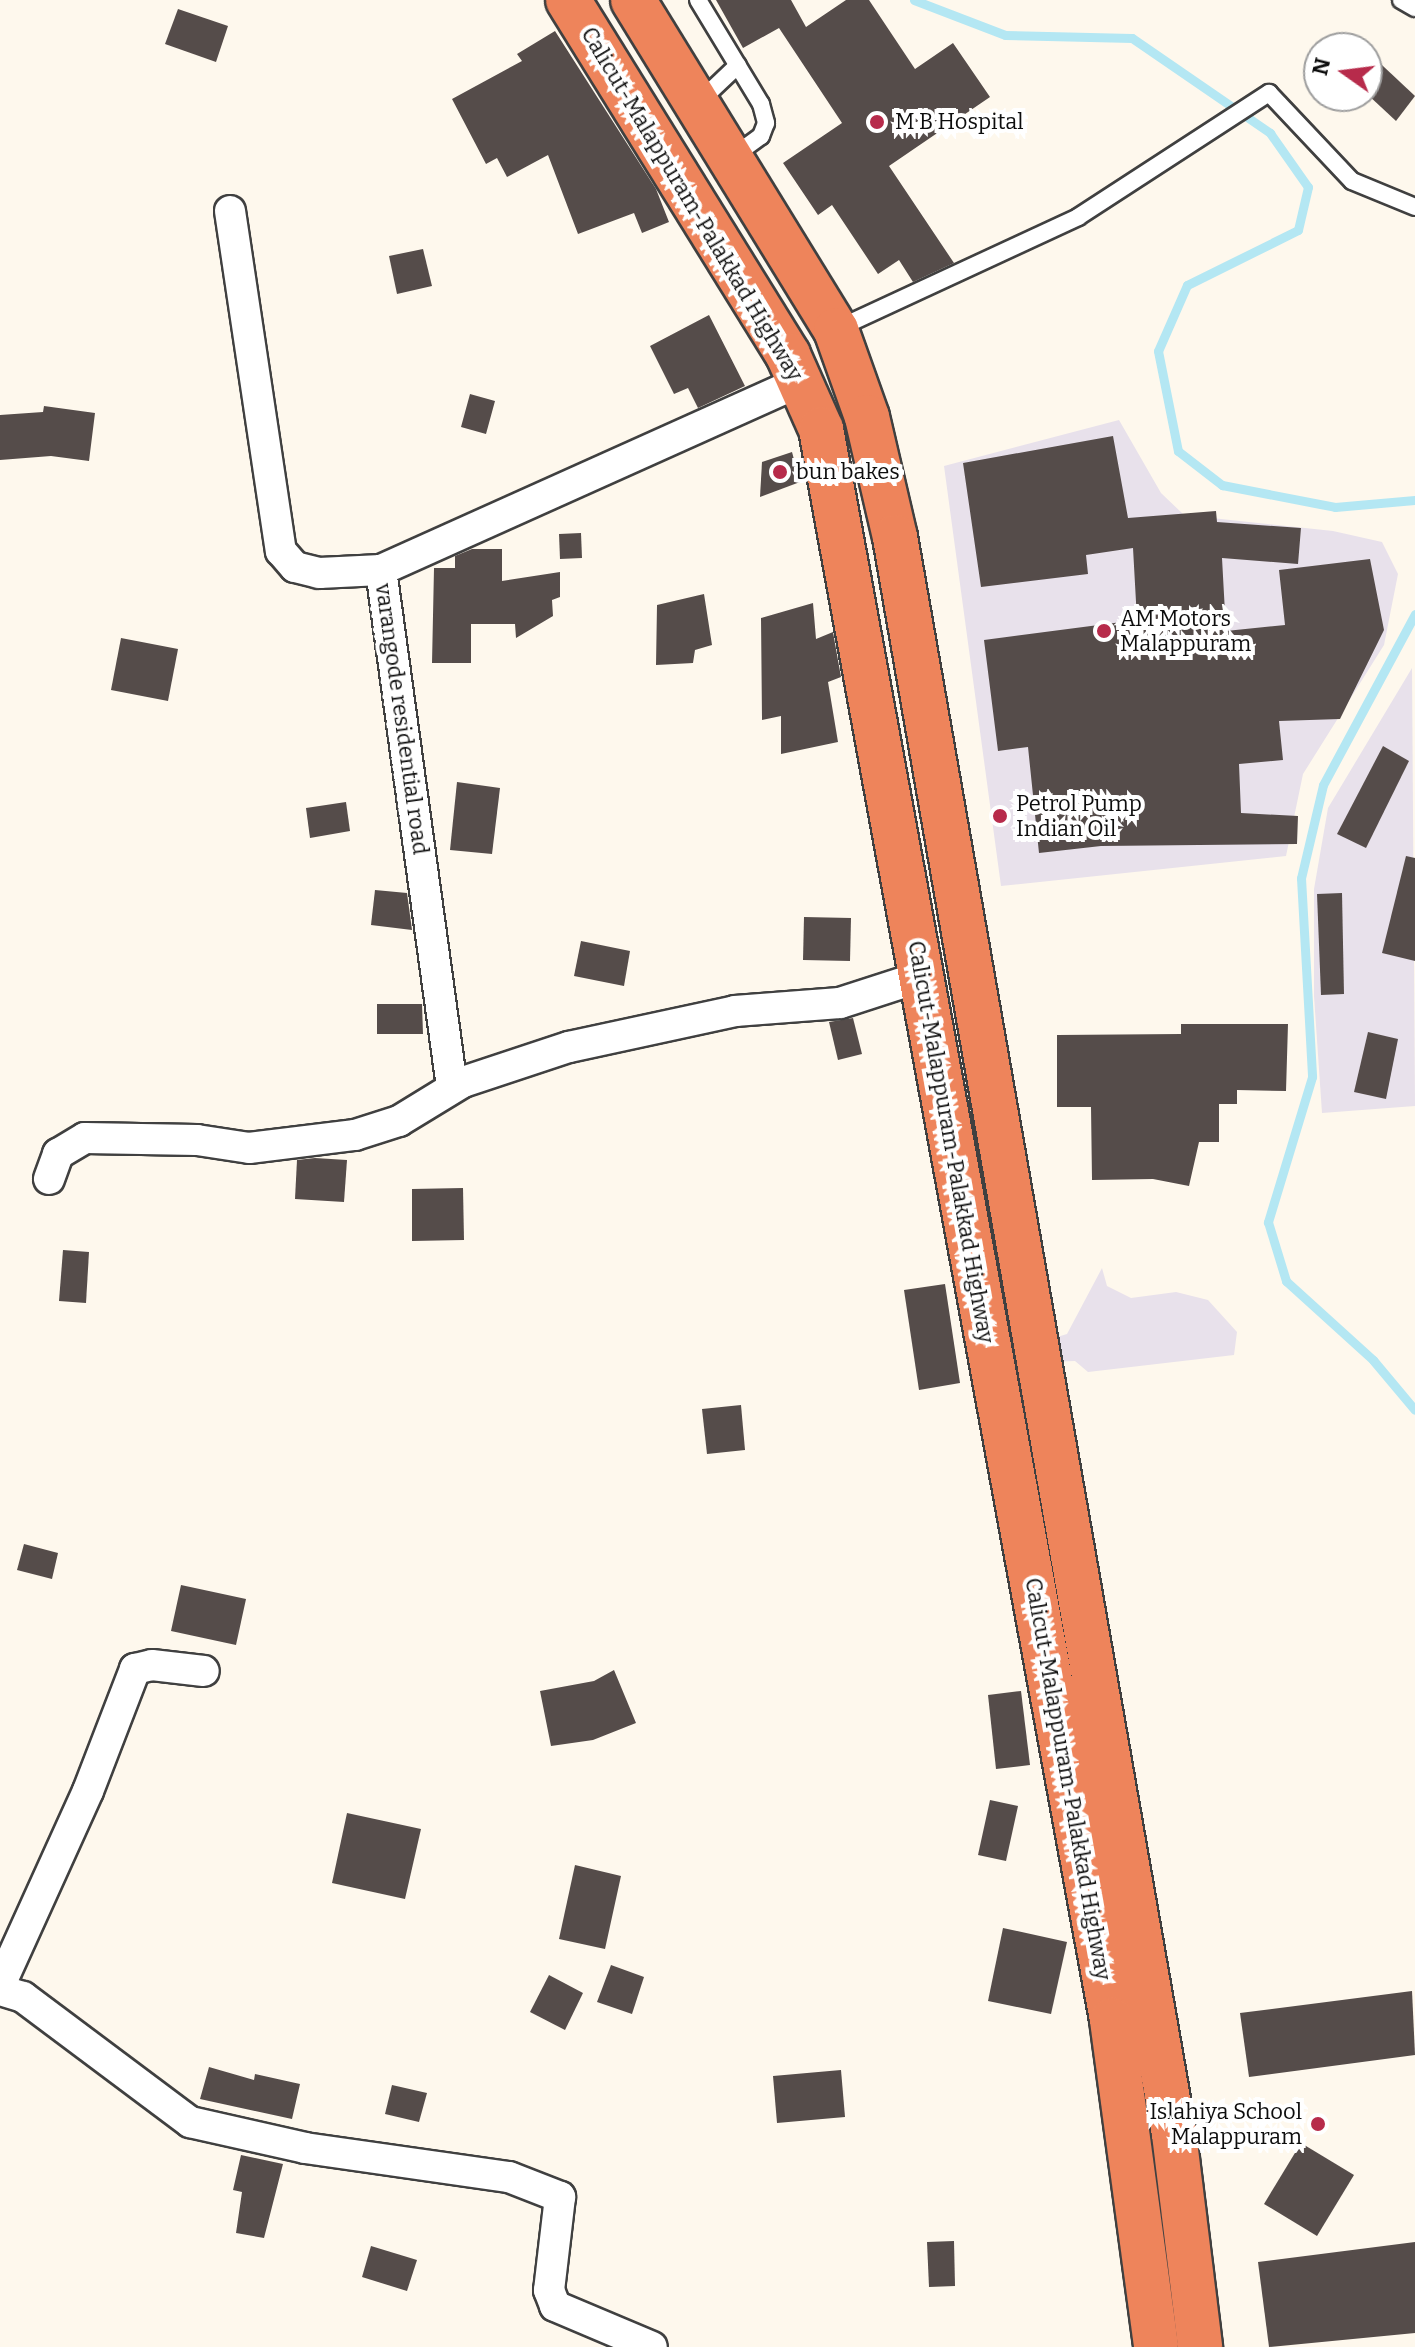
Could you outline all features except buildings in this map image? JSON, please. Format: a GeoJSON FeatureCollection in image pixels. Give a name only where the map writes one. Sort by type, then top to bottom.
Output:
{"type":"FeatureCollection","features":[{"type":"Feature","properties":{"kind":"highway","name":"Calicut-Malappuram-Palakkad Highway"},"geometry":{"type":"LineString","coordinates":[[568,0],[801,381],[821,429],[1112,2020],[1156,2347]]}},
{"type":"Feature","properties":{"kind":"highway","name":"Calicut-Malappuram-Palakkad Highway"},"geometry":{"type":"LineString","coordinates":[[633,0],[836,330],[867,417],[895,537],[1171,2119],[1200,2347]]}},
{"type":"Feature","properties":{"kind":"highway"},"geometry":{"type":"LineString","coordinates":[[662,157],[713,129]]}},
{"type":"Feature","properties":{"kind":"street"},"geometry":{"type":"LineString","coordinates":[[230,211],[281,551],[295,567],[319,573],[381,570]]}},
{"type":"Feature","properties":{"kind":"street","name":"varangode residential road"},"geometry":{"type":"LineString","coordinates":[[452,1087],[381,570],[801,381]]}},
{"type":"Feature","properties":{"kind":"street"},"geometry":{"type":"LineString","coordinates":[[49,1179],[58,1154],[85,1138],[197,1140],[249,1148],[355,1135],[399,1121],[452,1087],[569,1047],[735,1011],[840,1003],[920,977]]}},
{"type":"Feature","properties":{"kind":"street"},"geometry":{"type":"LineString","coordinates":[[204,1671],[152,1665],[135,1669],[88,1791],[0,1987],[23,1997],[190,2122],[305,2148],[509,2177],[560,2197],[549,2290],[555,2306],[652,2347]]}},
{"type":"Feature","properties":{"kind":"lane"},"geometry":{"type":"LineString","coordinates":[[698,0],[738,65],[766,123],[761,136],[713,129],[738,65]]}},
{"type":"Feature","properties":{"kind":"lane"},"geometry":{"type":"LineString","coordinates":[[1401,0],[1415,8]]}},
{"type":"Feature","properties":{"kind":"lane"},"geometry":{"type":"LineString","coordinates":[[836,330],[1078,217],[1269,93],[1352,181],[1415,207]]}},
{"type":"Feature","properties":{"kind":"shaded area"},"geometry":{"type":"Polygon","coordinates":[[[1119,420],[1161,493],[1184,515],[1333,531],[1382,542],[1398,574],[1384,645],[1303,774],[1286,856],[1001,886],[944,466],[1119,420]]]}},
{"type":"Feature","properties":{"kind":"shaded area"},"geometry":{"type":"Polygon","coordinates":[[[1412,668],[1415,1106],[1322,1113],[1314,996],[1314,889],[1328,808],[1412,668]]]}},
{"type":"Feature","properties":{"kind":"shaded area"},"geometry":{"type":"Polygon","coordinates":[[[1102,1268],[1107,1286],[1131,1298],[1176,1292],[1208,1300],[1237,1332],[1234,1355],[1088,1372],[1075,1361],[1047,1362],[1047,1340],[1067,1334],[1102,1268]]]}},
{"type":"Feature","properties":{"kind":"waterway"},"geometry":{"type":"LineString","coordinates":[[914,0],[1005,35],[1132,38],[1270,133],[1308,187],[1298,230],[1187,285],[1158,351],[1178,451],[1222,485],[1335,507],[1415,500]]}},
{"type":"Feature","properties":{"kind":"waterway"},"geometry":{"type":"LineString","coordinates":[[1415,614],[1323,785],[1301,878],[1312,1077],[1268,1222],[1286,1281],[1373,1360],[1415,1410]]}},
{"type":"Feature","properties":{"kind":"place","name":"M B Hospital"},"geometry":{"type":"Point","coordinates":[877,122]}},
{"type":"Feature","properties":{"kind":"place","name":"bun bakes"},"geometry":{"type":"Point","coordinates":[780,472]}},
{"type":"Feature","properties":{"kind":"place","name":"AM Motors Malappuram"},"geometry":{"type":"Point","coordinates":[1104,631]}},
{"type":"Feature","properties":{"kind":"place","name":"Petrol Pump Indian Oil"},"geometry":{"type":"Point","coordinates":[1000,816]}},
{"type":"Feature","properties":{"kind":"place","name":"Islahiya School Malappuram"},"geometry":{"type":"Point","coordinates":[1318,2124]}}]}
